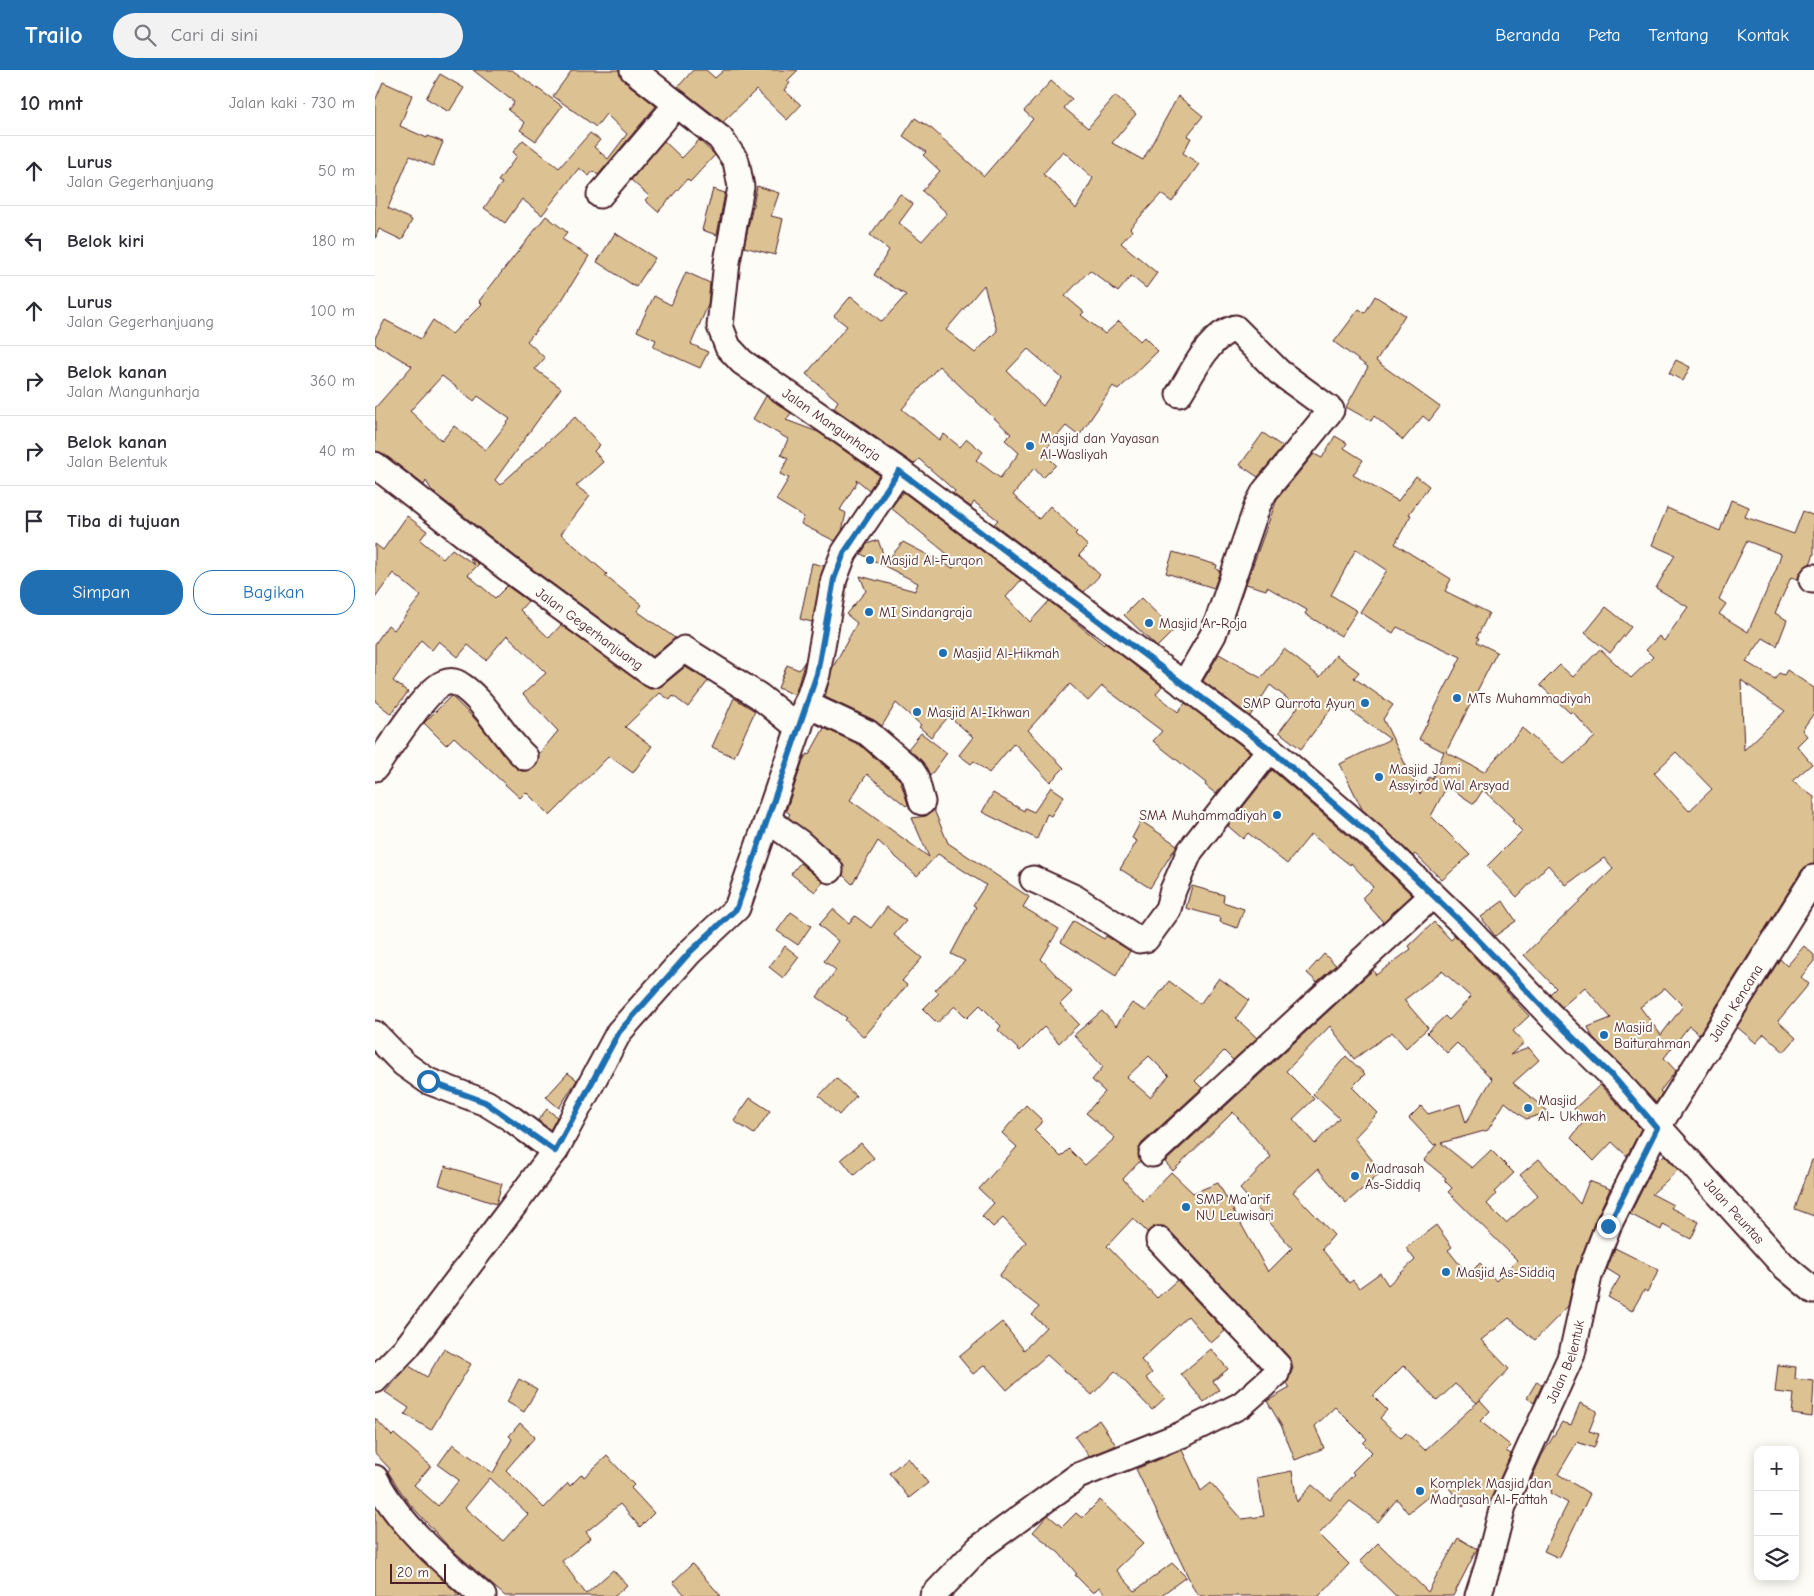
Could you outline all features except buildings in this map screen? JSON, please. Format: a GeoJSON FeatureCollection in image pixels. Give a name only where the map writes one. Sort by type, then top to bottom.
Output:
{"type":"FeatureCollection","features":[{"type":"Feature","properties":{"kind":"street","name":"Jalan Mangunharja"},"geometry":{"type":"LineString","coordinates":[[633,70],[720,138],[736,161],[741,187],[727,262],[720,326],[728,347],[742,362],[899,471],[1270,749],[1376,840],[1433,895],[1617,1081],[1657,1128]]}},
{"type":"Feature","properties":{"kind":"street"},"geometry":{"type":"LineString","coordinates":[[600,195],[677,104]]}},
{"type":"Feature","properties":{"kind":"street"},"geometry":{"type":"LineString","coordinates":[[1179,394],[1213,341],[1225,331],[1235,328],[1279,372],[1331,410],[1265,491],[1257,504],[1213,634],[1184,685]]}},
{"type":"Feature","properties":{"kind":"street","name":"Jalan Gegerhanjuang"},"geometry":{"type":"LineString","coordinates":[[375,465],[507,568],[653,675],[684,649],[759,696],[802,716]]}},
{"type":"Feature","properties":{"kind":"street"},"geometry":{"type":"LineString","coordinates":[[375,1380],[407,1347],[555,1151],[619,1032],[690,952],[737,908],[817,674],[834,579],[844,553],[899,471]]}},
{"type":"Feature","properties":{"kind":"street"},"geometry":{"type":"LineString","coordinates":[[375,768],[427,698],[443,683],[451,681],[462,686],[497,722],[509,743],[525,757]]}},
{"type":"Feature","properties":{"kind":"street"},"geometry":{"type":"LineString","coordinates":[[802,716],[828,713],[868,733],[911,770],[915,776],[922,802]]}},
{"type":"Feature","properties":{"kind":"street"},"geometry":{"type":"LineString","coordinates":[[1033,879],[1075,898],[1139,940],[1146,939],[1167,909],[1190,851],[1270,749]]}},
{"type":"Feature","properties":{"kind":"street"},"geometry":{"type":"LineString","coordinates":[[768,820],[830,870]]}},
{"type":"Feature","properties":{"kind":"street","name":"Jalan Kencana"},"geometry":{"type":"LineString","coordinates":[[1657,1128],[1814,878]]}},
{"type":"Feature","properties":{"kind":"street"},"geometry":{"type":"LineString","coordinates":[[1152,1154],[1433,895]]}},
{"type":"Feature","properties":{"kind":"street"},"geometry":{"type":"LineString","coordinates":[[375,1034],[405,1064],[428,1081],[485,1102],[555,1151]]}},
{"type":"Feature","properties":{"kind":"street","name":"Jalan Peuntas"},"geometry":{"type":"LineString","coordinates":[[1657,1128],[1784,1266],[1814,1291]]}},
{"type":"Feature","properties":{"kind":"street","name":"Jalan Belentuk"},"geometry":{"type":"LineString","coordinates":[[1477,1596],[1488,1565],[1503,1506],[1572,1354],[1589,1276],[1608,1226],[1657,1128]]}},
{"type":"Feature","properties":{"kind":"street"},"geometry":{"type":"LineString","coordinates":[[933,1596],[979,1548],[1078,1476],[1181,1435],[1241,1404],[1276,1374],[1278,1366],[1159,1240]]}},
{"type":"Feature","properties":{"kind":"street"},"geometry":{"type":"LineString","coordinates":[[375,1478],[384,1496],[440,1560],[483,1596]]}},
{"type":"Feature","properties":{"kind":"place","name":"Masjid dan Yayasan Al-Wasliyah"},"geometry":{"type":"Point","coordinates":[1030,446]}},
{"type":"Feature","properties":{"kind":"place","name":"Masjid Al-Furqon"},"geometry":{"type":"Point","coordinates":[870,560]}},
{"type":"Feature","properties":{"kind":"place","name":"MI Sindangraja"},"geometry":{"type":"Point","coordinates":[869,612]}},
{"type":"Feature","properties":{"kind":"place","name":"Masjid Ar-Roja"},"geometry":{"type":"Point","coordinates":[1149,623]}},
{"type":"Feature","properties":{"kind":"place","name":"Masjid Al-Hikmah"},"geometry":{"type":"Point","coordinates":[943,653]}},
{"type":"Feature","properties":{"kind":"place","name":"MTs Muhammadiyah"},"geometry":{"type":"Point","coordinates":[1457,698]}},
{"type":"Feature","properties":{"kind":"place","name":"SMP Qurrota Ayun"},"geometry":{"type":"Point","coordinates":[1365,703]}},
{"type":"Feature","properties":{"kind":"place","name":"Masjid Al-Ikhwan"},"geometry":{"type":"Point","coordinates":[917,712]}},
{"type":"Feature","properties":{"kind":"place","name":"Masjid Jami Assyirod Wal Arsyad"},"geometry":{"type":"Point","coordinates":[1379,777]}},
{"type":"Feature","properties":{"kind":"place","name":"SMA Muhammadiyah"},"geometry":{"type":"Point","coordinates":[1277,815]}},
{"type":"Feature","properties":{"kind":"place","name":"Masjid Baiturahman"},"geometry":{"type":"Point","coordinates":[1604,1035]}},
{"type":"Feature","properties":{"kind":"place","name":"Masjid Al- Ukhwah"},"geometry":{"type":"Point","coordinates":[1528,1108]}},
{"type":"Feature","properties":{"kind":"place","name":"Madrasah As-Siddiq"},"geometry":{"type":"Point","coordinates":[1355,1176]}},
{"type":"Feature","properties":{"kind":"place","name":"SMP Ma'arif NU Leuwisari"},"geometry":{"type":"Point","coordinates":[1186,1207]}},
{"type":"Feature","properties":{"kind":"place","name":"Masjid As-Siddiq"},"geometry":{"type":"Point","coordinates":[1446,1272]}},
{"type":"Feature","properties":{"kind":"place","name":"Komplek Masjid dan Madrasah Al-Fattah"},"geometry":{"type":"Point","coordinates":[1420,1491]}},
{"type":"Feature","properties":{"kind":"route"},"geometry":{"type":"LineString","coordinates":[[428,1081],[485,1102],[512,1119],[555,1151],[619,1032],[690,952],[737,908],[817,674],[829,620],[834,579],[844,553],[899,471],[1270,749],[1376,840],[1463,924],[1550,1015],[1617,1081],[1657,1128],[1608,1226]]}}]}
